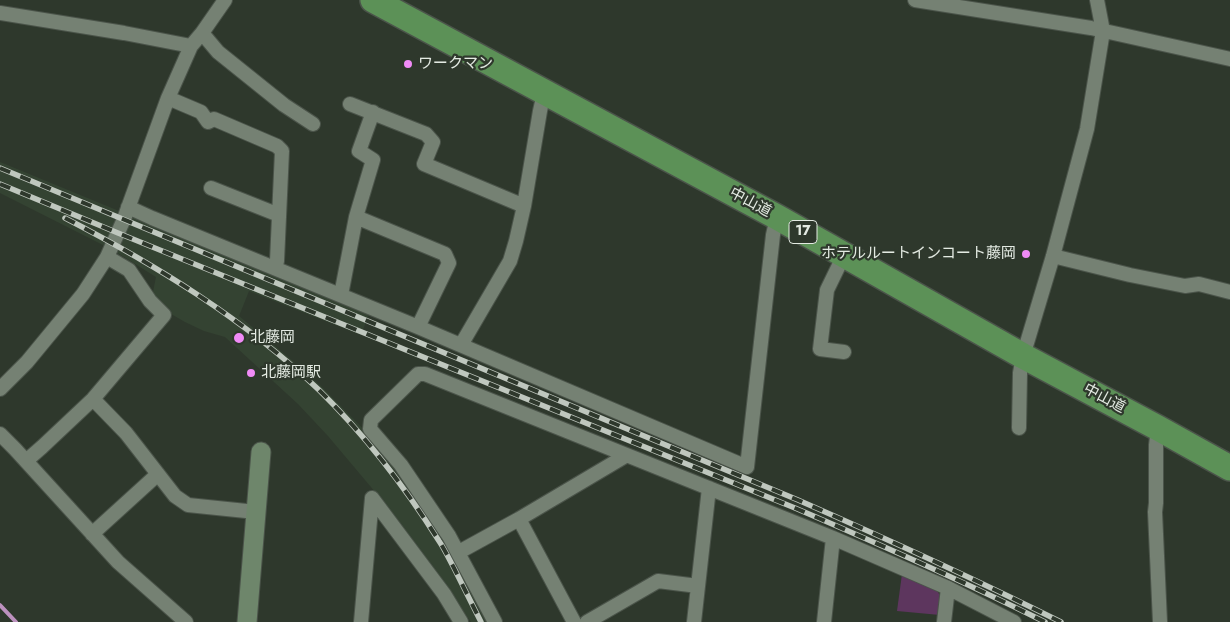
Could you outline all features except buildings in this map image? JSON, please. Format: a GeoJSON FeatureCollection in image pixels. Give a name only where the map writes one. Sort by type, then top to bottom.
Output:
{"type":"FeatureCollection","features":[{"type":"Feature","properties":{"kind":"highway","name":"中山道"},"geometry":{"type":"LineString","coordinates":[[373,0],[777,217],[1023,356],[1230,468]]}},
{"type":"Feature","properties":{"kind":"street"},"geometry":{"type":"LineString","coordinates":[[0,389],[27,362],[83,294],[107,257],[128,207],[168,98],[191,46],[226,0]]}},
{"type":"Feature","properties":{"kind":"street"},"geometry":{"type":"LineString","coordinates":[[915,0],[1091,28],[1230,59]]}},
{"type":"Feature","properties":{"kind":"street"},"geometry":{"type":"LineString","coordinates":[[1020,428],[1020,373],[1023,356],[1053,256],[1087,129],[1103,31],[1097,0]]}},
{"type":"Feature","properties":{"kind":"street"},"geometry":{"type":"LineString","coordinates":[[0,13],[191,46]]}},
{"type":"Feature","properties":{"kind":"street"},"geometry":{"type":"LineString","coordinates":[[202,33],[218,52],[284,105],[313,124]]}},
{"type":"Feature","properties":{"kind":"street"},"geometry":{"type":"LineString","coordinates":[[461,345],[510,261],[524,206],[544,92]]}},
{"type":"Feature","properties":{"kind":"street"},"geometry":{"type":"LineString","coordinates":[[168,98],[201,112],[208,122],[214,119],[277,146],[282,151],[277,261],[275,268]]}},
{"type":"Feature","properties":{"kind":"street"},"geometry":{"type":"LineString","coordinates":[[350,104],[426,134],[433,142],[424,164],[524,206]]}},
{"type":"Feature","properties":{"kind":"street"},"geometry":{"type":"LineString","coordinates":[[341,295],[356,217],[374,160],[358,151],[373,112]]}},
{"type":"Feature","properties":{"kind":"street"},"geometry":{"type":"LineString","coordinates":[[211,188],[279,215]]}},
{"type":"Feature","properties":{"kind":"street"},"geometry":{"type":"LineString","coordinates":[[128,207],[461,345],[747,467],[773,235],[777,217]]}},
{"type":"Feature","properties":{"kind":"street"},"geometry":{"type":"LineString","coordinates":[[356,217],[445,254],[449,263],[418,327]]}},
{"type":"Feature","properties":{"kind":"street"},"geometry":{"type":"LineString","coordinates":[[844,255],[827,290],[820,349],[844,352]]}},
{"type":"Feature","properties":{"kind":"street"},"geometry":{"type":"LineString","coordinates":[[1053,256],[1130,275],[1186,286],[1199,284],[1230,292]]}},
{"type":"Feature","properties":{"kind":"street"},"geometry":{"type":"LineString","coordinates":[[26,461],[93,398],[164,315],[150,301],[129,270],[107,257]]}},
{"type":"Feature","properties":{"kind":"street"},"geometry":{"type":"LineString","coordinates":[[495,622],[449,536],[401,465],[370,428],[371,420],[418,374],[425,374],[833,538],[948,588],[1014,622]]}},
{"type":"Feature","properties":{"kind":"street"},"geometry":{"type":"LineString","coordinates":[[93,398],[126,433],[174,496],[188,506],[256,512]]}},
{"type":"Feature","properties":{"kind":"street"},"geometry":{"type":"LineString","coordinates":[[1158,428],[1155,512],[1160,622]]}},
{"type":"Feature","properties":{"kind":"street"},"geometry":{"type":"LineString","coordinates":[[0,434],[118,562],[186,622]]}},
{"type":"Feature","properties":{"kind":"street"},"geometry":{"type":"LineString","coordinates":[[246,622],[261,452]]}},
{"type":"Feature","properties":{"kind":"street"},"geometry":{"type":"LineString","coordinates":[[459,552],[627,455]]}},
{"type":"Feature","properties":{"kind":"street"},"geometry":{"type":"LineString","coordinates":[[92,534],[158,474]]}},
{"type":"Feature","properties":{"kind":"street"},"geometry":{"type":"LineString","coordinates":[[694,622],[708,488]]}},
{"type":"Feature","properties":{"kind":"street"},"geometry":{"type":"LineString","coordinates":[[361,622],[372,498],[444,594],[461,622]]}},
{"type":"Feature","properties":{"kind":"street"},"geometry":{"type":"LineString","coordinates":[[519,519],[574,622]]}},
{"type":"Feature","properties":{"kind":"street"},"geometry":{"type":"LineString","coordinates":[[824,622],[833,538]]}},
{"type":"Feature","properties":{"kind":"street"},"geometry":{"type":"LineString","coordinates":[[587,622],[658,581],[698,586]]}},
{"type":"Feature","properties":{"kind":"street"},"geometry":{"type":"LineString","coordinates":[[944,622],[948,588]]}},
{"type":"Feature","properties":{"kind":"shaded area"},"geometry":{"type":"Polygon","coordinates":[[[0,162],[369,314],[361,335],[249,291],[239,316],[322,387],[377,443],[417,494],[491,622],[471,622],[418,547],[376,493],[298,404],[225,337],[204,331],[166,311],[152,297],[156,277],[111,249],[0,193],[0,162]]]}},
{"type":"Feature","properties":{"kind":"shaded area"},"geometry":{"type":"Polygon","coordinates":[[[902,574],[937,590],[941,598],[940,615],[897,611],[902,574]]]}},
{"type":"Feature","properties":{"kind":"waterway"},"geometry":{"type":"LineString","coordinates":[[0,605],[16,622]]}},
{"type":"Feature","properties":{"kind":"railway"},"geometry":{"type":"LineString","coordinates":[[0,168],[798,500],[996,590],[1061,622]]}},
{"type":"Feature","properties":{"kind":"railway"},"geometry":{"type":"LineString","coordinates":[[0,184],[795,508],[921,563],[1045,622]]}},
{"type":"Feature","properties":{"kind":"railway"},"geometry":{"type":"LineString","coordinates":[[65,218],[166,274],[198,295],[260,340],[319,390],[368,443],[426,521],[454,568],[481,622]]}},
{"type":"Feature","properties":{"kind":"place","name":"ワークマン"},"geometry":{"type":"Point","coordinates":[408,64]}},
{"type":"Feature","properties":{"kind":"place","name":"ホテルルートインコート藤岡"},"geometry":{"type":"Point","coordinates":[1026,254]}},
{"type":"Feature","properties":{"kind":"place","name":"北藤岡"},"geometry":{"type":"Point","coordinates":[239,338]}},
{"type":"Feature","properties":{"kind":"place","name":"北藤岡駅"},"geometry":{"type":"Point","coordinates":[251,373]}}]}
